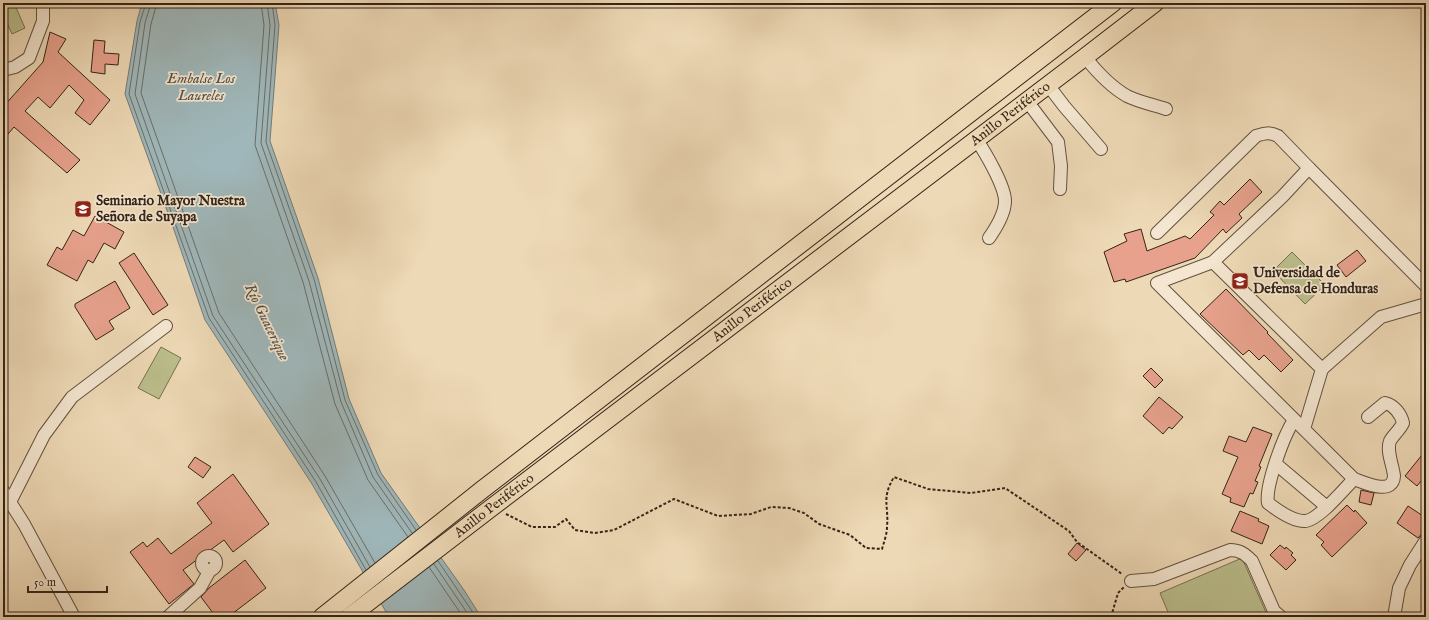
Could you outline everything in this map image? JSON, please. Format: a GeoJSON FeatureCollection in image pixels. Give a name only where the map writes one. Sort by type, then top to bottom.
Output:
{"type":"FeatureCollection","features":[{"type":"Feature","properties":{"kind":"highway","name":"Anillo Periférico"},"geometry":{"type":"LineString","coordinates":[[324,615],[480,492],[1113,3]]}},
{"type":"Feature","properties":{"kind":"highway","name":"Anillo Periférico"},"geometry":{"type":"LineString","coordinates":[[349,617],[1155,3]]}},
{"type":"Feature","properties":{"kind":"lane"},"geometry":{"type":"LineString","coordinates":[[3,70],[15,67],[29,58],[43,21],[43,3]]}},
{"type":"Feature","properties":{"kind":"lane"},"geometry":{"type":"LineString","coordinates":[[1085,57],[1107,80],[1128,96],[1166,109]]}},
{"type":"Feature","properties":{"kind":"lane"},"geometry":{"type":"LineString","coordinates":[[1048,85],[1101,149]]}},
{"type":"Feature","properties":{"kind":"lane"},"geometry":{"type":"LineString","coordinates":[[1027,101],[1058,142],[1061,166],[1060,189]]}},
{"type":"Feature","properties":{"kind":"lane"},"geometry":{"type":"LineString","coordinates":[[1157,233],[1256,136],[1272,133],[1278,136],[1426,286]]}},
{"type":"Feature","properties":{"kind":"lane"},"geometry":{"type":"LineString","coordinates":[[976,139],[989,160],[1005,201],[998,223],[989,238]]}},
{"type":"Feature","properties":{"kind":"lane"},"geometry":{"type":"LineString","coordinates":[[1309,168],[1282,197],[1213,262],[1157,283],[1354,479],[1378,487],[1388,486],[1392,484],[1394,479],[1393,467],[1388,450],[1390,440],[1401,428],[1403,423],[1402,418],[1392,404],[1385,402],[1368,417]]}},
{"type":"Feature","properties":{"kind":"lane"},"geometry":{"type":"LineString","coordinates":[[1213,262],[1322,370]]}},
{"type":"Feature","properties":{"kind":"lane"},"geometry":{"type":"LineString","coordinates":[[1304,428],[1322,370],[1381,317],[1426,304]]}},
{"type":"Feature","properties":{"kind":"lane"},"geometry":{"type":"LineString","coordinates":[[10,502],[44,435],[72,397],[166,326]]}},
{"type":"Feature","properties":{"kind":"lane"},"geometry":{"type":"LineString","coordinates":[[1294,420],[1288,428],[1276,464],[1268,491],[1268,503],[1294,519],[1305,522],[1316,518],[1354,479]]}},
{"type":"Feature","properties":{"kind":"lane"},"geometry":{"type":"LineString","coordinates":[[1276,464],[1327,507]]}},
{"type":"Feature","properties":{"kind":"lane"},"geometry":{"type":"LineString","coordinates":[[3,491],[24,524],[74,617]]}},
{"type":"Feature","properties":{"kind":"lane"},"geometry":{"type":"LineString","coordinates":[[1394,617],[1399,588],[1410,564],[1426,540]]}},
{"type":"Feature","properties":{"kind":"lane"},"geometry":{"type":"LineString","coordinates":[[1131,581],[1154,578],[1230,550],[1238,550],[1246,554],[1252,561],[1274,611],[1281,617]]}},
{"type":"Feature","properties":{"kind":"lane"},"geometry":{"type":"LineString","coordinates":[[168,617],[200,588],[210,570]]}},
{"type":"Feature","properties":{"kind":"path"},"geometry":{"type":"LineString","coordinates":[[493,507],[532,527],[555,527],[566,519],[576,530],[595,533],[614,530],[674,499],[718,516],[751,514],[771,507],[789,508],[804,513],[819,524],[850,534],[866,548],[882,549],[887,526],[886,500],[889,485],[894,477],[928,489],[971,493],[1005,488],[1069,531],[1077,542],[1131,581],[1118,593],[1111,617]]}},
{"type":"Feature","properties":{"kind":"green space"},"geometry":{"type":"Polygon","coordinates":[[[14,3],[25,28],[12,34],[3,14],[3,7],[14,3]]]}},
{"type":"Feature","properties":{"kind":"green space"},"geometry":{"type":"Polygon","coordinates":[[[1292,252],[1325,285],[1305,304],[1273,271],[1292,252]]]}},
{"type":"Feature","properties":{"kind":"green space"},"geometry":{"type":"Polygon","coordinates":[[[161,347],[181,358],[159,399],[138,388],[161,347]]]}},
{"type":"Feature","properties":{"kind":"green space"},"geometry":{"type":"Polygon","coordinates":[[[1242,558],[1268,617],[1170,617],[1160,593],[1242,558]]]}},
{"type":"Feature","properties":{"kind":"water","name":"Embalse Los Laureles"},"geometry":{"type":"Polygon","coordinates":[[[142,3],[275,3],[279,25],[270,141],[318,278],[349,399],[381,473],[464,590],[481,617],[389,617],[312,484],[205,320],[125,94],[137,21],[142,3]]]}},
{"type":"Feature","properties":{"kind":"building"},"geometry":{"type":"Polygon","coordinates":[[[50,32],[66,39],[58,52],[110,100],[90,125],[75,113],[84,100],[69,85],[50,108],[38,97],[25,111],[80,160],[67,173],[14,127],[3,140],[3,107],[43,62],[50,32]]]}},
{"type":"Feature","properties":{"kind":"building"},"geometry":{"type":"Polygon","coordinates":[[[94,40],[105,41],[104,53],[119,54],[118,65],[105,64],[105,74],[91,72],[94,40]]]}},
{"type":"Feature","properties":{"kind":"building"},"geometry":{"type":"Polygon","coordinates":[[[1250,179],[1262,192],[1239,214],[1242,218],[1226,233],[1223,229],[1195,258],[1126,282],[1125,279],[1114,282],[1104,252],[1127,241],[1124,234],[1141,229],[1147,251],[1185,236],[1190,239],[1214,215],[1210,212],[1220,201],[1224,205],[1250,179]]]}},
{"type":"Feature","properties":{"kind":"building"},"geometry":{"type":"Polygon","coordinates":[[[95,216],[124,232],[115,249],[104,243],[93,263],[88,260],[77,281],[47,265],[57,247],[62,250],[73,230],[84,236],[95,216]]]}},
{"type":"Feature","properties":{"kind":"building"},"geometry":{"type":"Polygon","coordinates":[[[1357,250],[1366,261],[1346,277],[1337,265],[1357,250]]]}},
{"type":"Feature","properties":{"kind":"building"},"geometry":{"type":"Polygon","coordinates":[[[134,253],[168,305],[153,315],[119,263],[134,253]]]}},
{"type":"Feature","properties":{"kind":"building"},"geometry":{"type":"Polygon","coordinates":[[[115,281],[130,308],[109,321],[114,329],[96,340],[75,307],[75,304],[115,281]]]}},
{"type":"Feature","properties":{"kind":"building"},"geometry":{"type":"Polygon","coordinates":[[[1226,289],[1293,360],[1281,372],[1264,355],[1259,360],[1249,350],[1243,355],[1200,314],[1226,289]]]}},
{"type":"Feature","properties":{"kind":"building"},"geometry":{"type":"Polygon","coordinates":[[[1151,368],[1163,380],[1155,388],[1143,376],[1151,368]]]}},
{"type":"Feature","properties":{"kind":"building"},"geometry":{"type":"Polygon","coordinates":[[[1159,397],[1183,417],[1172,429],[1169,427],[1163,434],[1143,416],[1159,397]]]}},
{"type":"Feature","properties":{"kind":"building"},"geometry":{"type":"Polygon","coordinates":[[[1253,427],[1272,434],[1259,466],[1261,467],[1255,481],[1258,482],[1253,494],[1250,493],[1244,507],[1230,502],[1231,498],[1222,494],[1238,457],[1223,451],[1229,436],[1246,442],[1253,427]]]}},
{"type":"Feature","properties":{"kind":"building"},"geometry":{"type":"Polygon","coordinates":[[[1426,450],[1426,475],[1417,486],[1405,476],[1426,450]]]}},
{"type":"Feature","properties":{"kind":"building"},"geometry":{"type":"Polygon","coordinates":[[[195,457],[211,467],[203,478],[188,467],[195,457]]]}},
{"type":"Feature","properties":{"kind":"building"},"geometry":{"type":"Polygon","coordinates":[[[233,474],[269,524],[233,552],[224,540],[183,570],[194,584],[169,604],[130,552],[143,542],[147,547],[158,538],[171,554],[212,523],[197,503],[233,474]]]}},
{"type":"Feature","properties":{"kind":"building"},"geometry":{"type":"Polygon","coordinates":[[[1361,490],[1374,493],[1371,505],[1359,502],[1361,490]]]}},
{"type":"Feature","properties":{"kind":"building"},"geometry":{"type":"Polygon","coordinates":[[[1347,505],[1354,512],[1355,510],[1367,523],[1332,557],[1321,545],[1324,542],[1316,535],[1347,505]]]}},
{"type":"Feature","properties":{"kind":"building"},"geometry":{"type":"Polygon","coordinates":[[[1408,506],[1426,518],[1426,529],[1418,538],[1397,523],[1408,506]]]}},
{"type":"Feature","properties":{"kind":"building"},"geometry":{"type":"Polygon","coordinates":[[[1240,511],[1259,519],[1258,521],[1269,526],[1262,544],[1231,531],[1240,511]]]}},
{"type":"Feature","properties":{"kind":"building"},"geometry":{"type":"Polygon","coordinates":[[[1077,543],[1086,550],[1076,561],[1068,554],[1077,543]]]}},
{"type":"Feature","properties":{"kind":"building"},"geometry":{"type":"Polygon","coordinates":[[[1280,545],[1285,549],[1286,547],[1293,553],[1291,555],[1296,560],[1286,570],[1270,555],[1280,545]]]}},
{"type":"Feature","properties":{"kind":"building"},"geometry":{"type":"Polygon","coordinates":[[[245,560],[266,588],[228,617],[216,617],[201,597],[209,588],[245,560]]]}},
{"type":"Feature","properties":{"kind":"place","name":"Seminario Mayor Nuestra Señora de Suyapa"},"geometry":{"type":"Point","coordinates":[83,209]}},
{"type":"Feature","properties":{"kind":"place","name":"Universidad de Defensa de Honduras"},"geometry":{"type":"Point","coordinates":[1240,281]}},
{"type":"Feature","properties":{"kind":"water label","name":"Río Guacerique"},"geometry":{"type":"Point","coordinates":[267,322]}}]}
